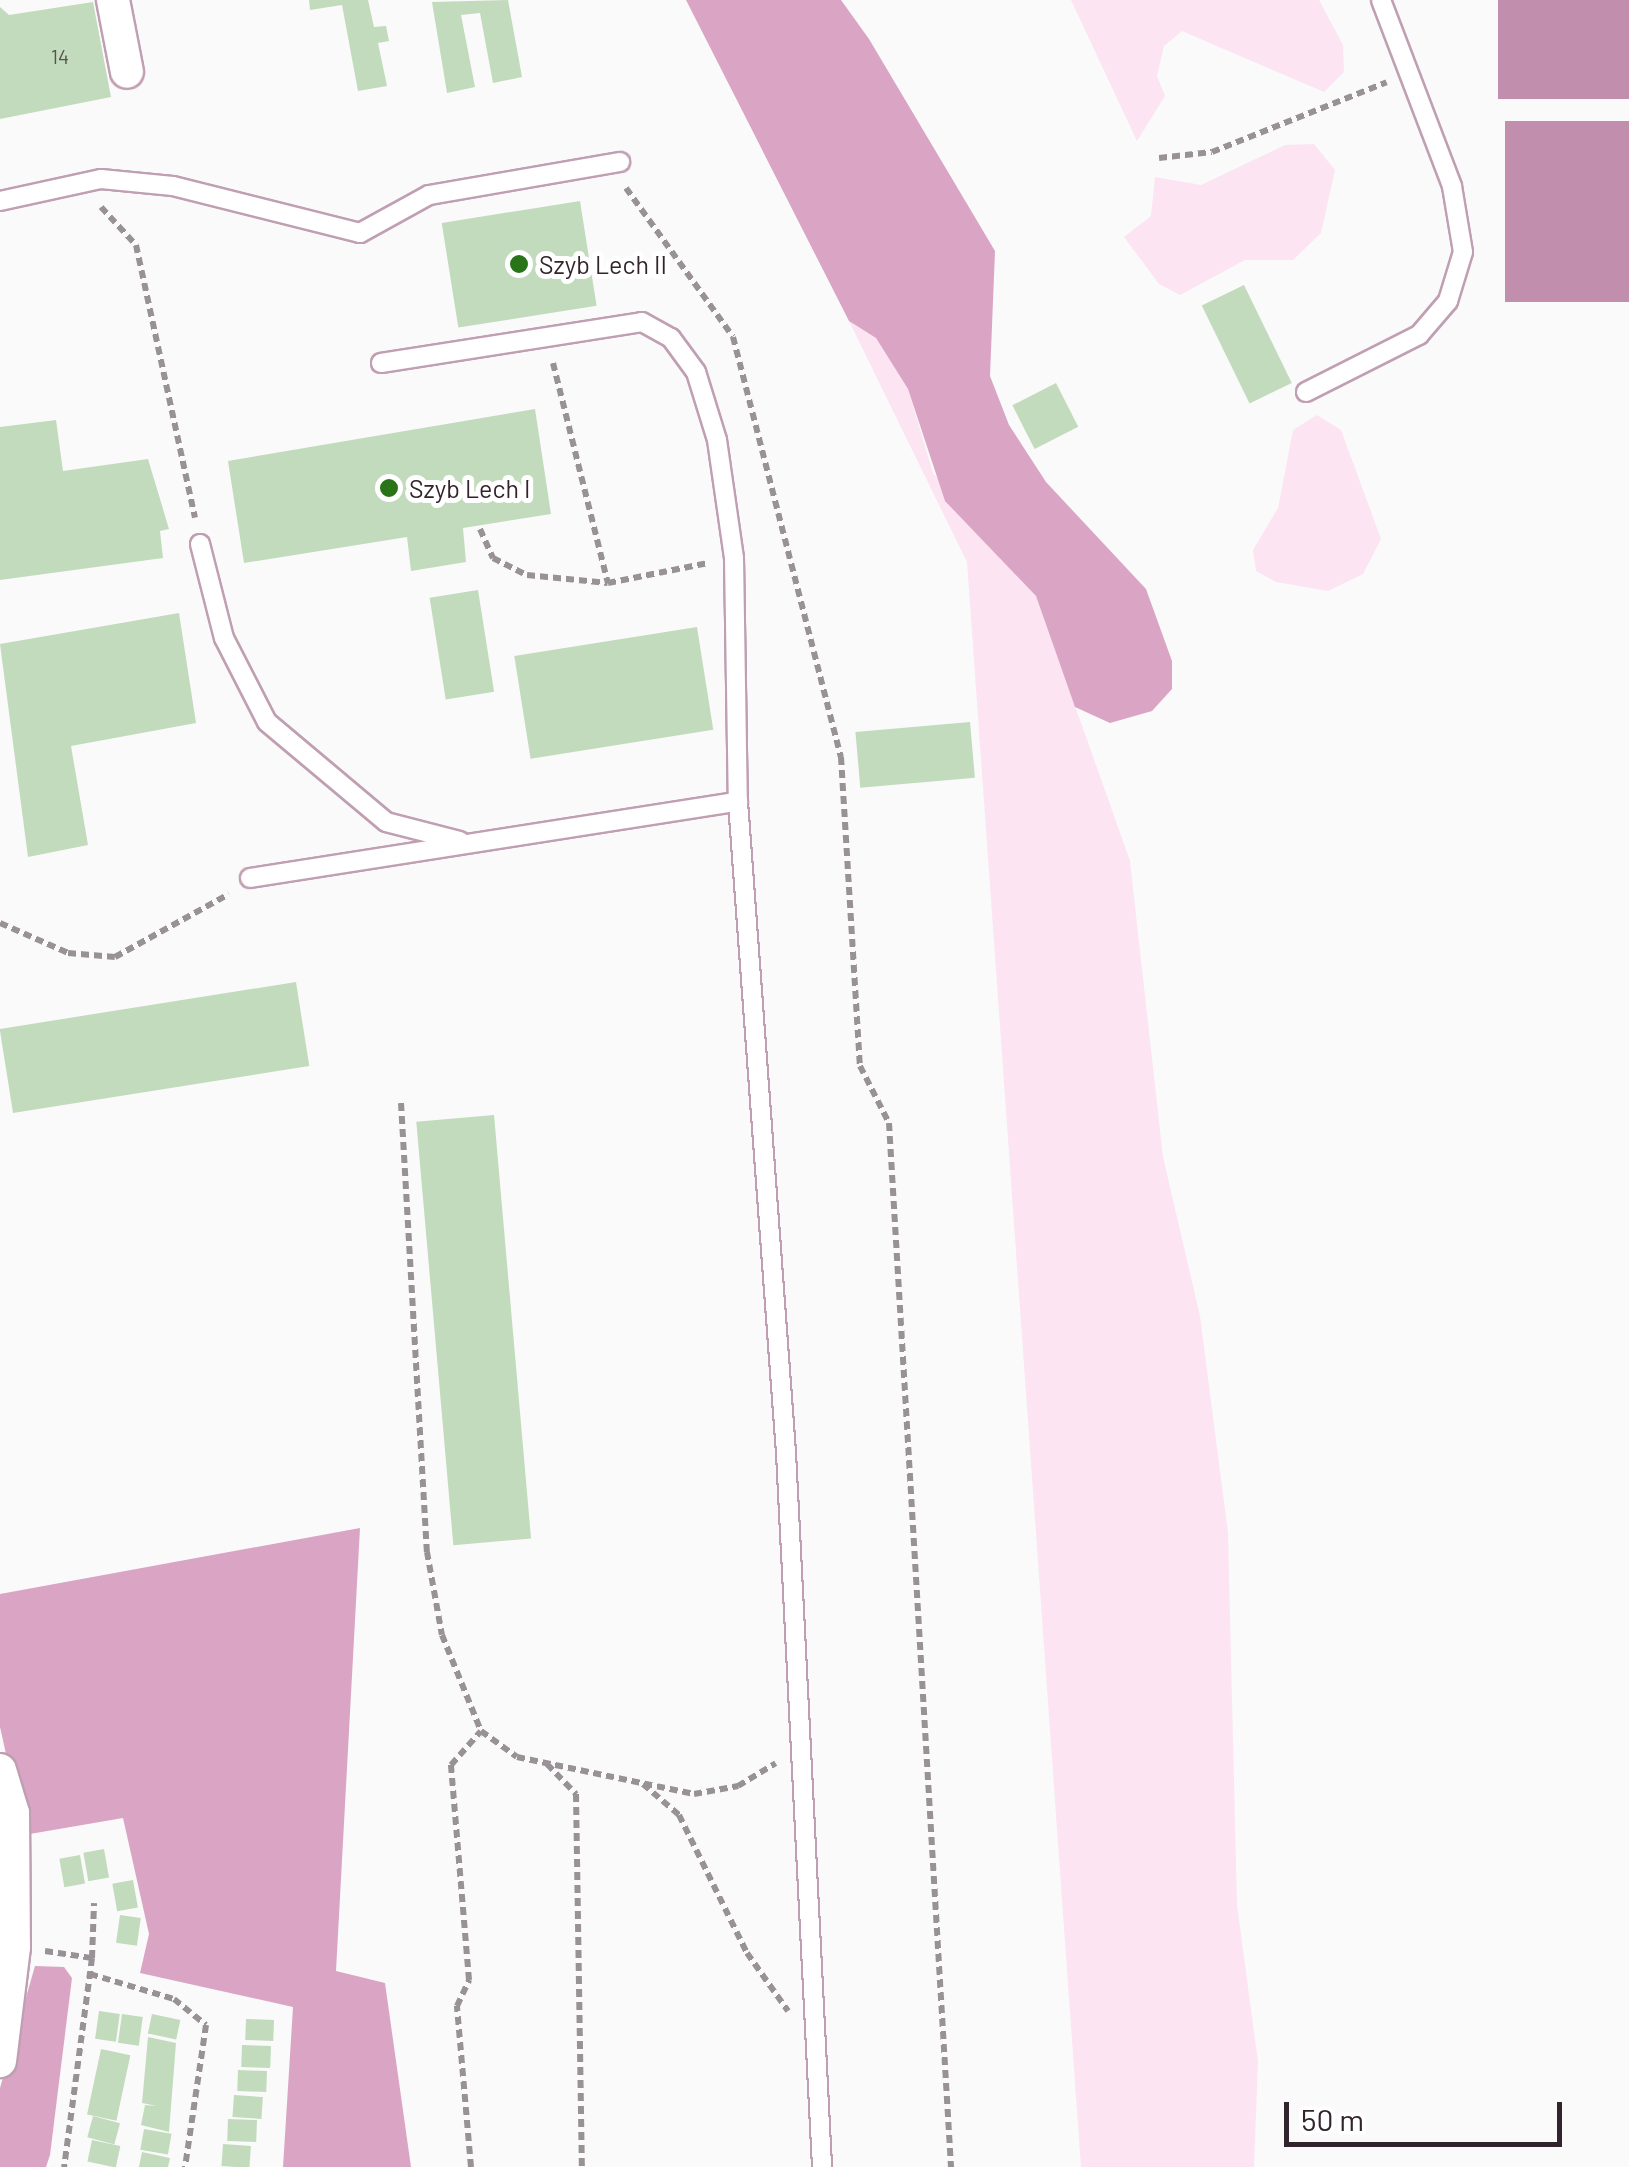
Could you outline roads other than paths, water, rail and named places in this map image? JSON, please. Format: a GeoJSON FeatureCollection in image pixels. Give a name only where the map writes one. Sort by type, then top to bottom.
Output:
{"type":"FeatureCollection","features":[{"type":"Feature","properties":{"kind":"street"},"geometry":{"type":"LineString","coordinates":[[114,0],[128,72]]}},
{"type":"Feature","properties":{"kind":"street"},"geometry":{"type":"LineString","coordinates":[[0,1770],[13,1813],[14,1947],[0,2062]]}},
{"type":"Feature","properties":{"kind":"lane"},"geometry":{"type":"LineString","coordinates":[[1306,392],[1418,335],[1448,300],[1458,268],[1452,186],[1382,0]]}},
{"type":"Feature","properties":{"kind":"lane"},"geometry":{"type":"LineString","coordinates":[[0,202],[101,179],[172,186],[360,233],[428,195],[620,162]]}},
{"type":"Feature","properties":{"kind":"lane"},"geometry":{"type":"LineString","coordinates":[[381,362],[546,332],[642,322],[671,338],[696,372],[717,440],[734,558],[738,802],[799,1732],[812,2038],[822,2167]]}},
{"type":"Feature","properties":{"kind":"lane"},"geometry":{"type":"LineString","coordinates":[[200,544],[224,638],[267,722],[386,822],[470,844]]}},
{"type":"Feature","properties":{"kind":"lane"},"geometry":{"type":"LineString","coordinates":[[250,878],[738,802]]}},
{"type":"Feature","properties":{"kind":"place","name":"Szyb Lech II"},"geometry":{"type":"Point","coordinates":[519,264]}},
{"type":"Feature","properties":{"kind":"place","name":"Szyb Lech I"},"geometry":{"type":"Point","coordinates":[389,488]}}]}
